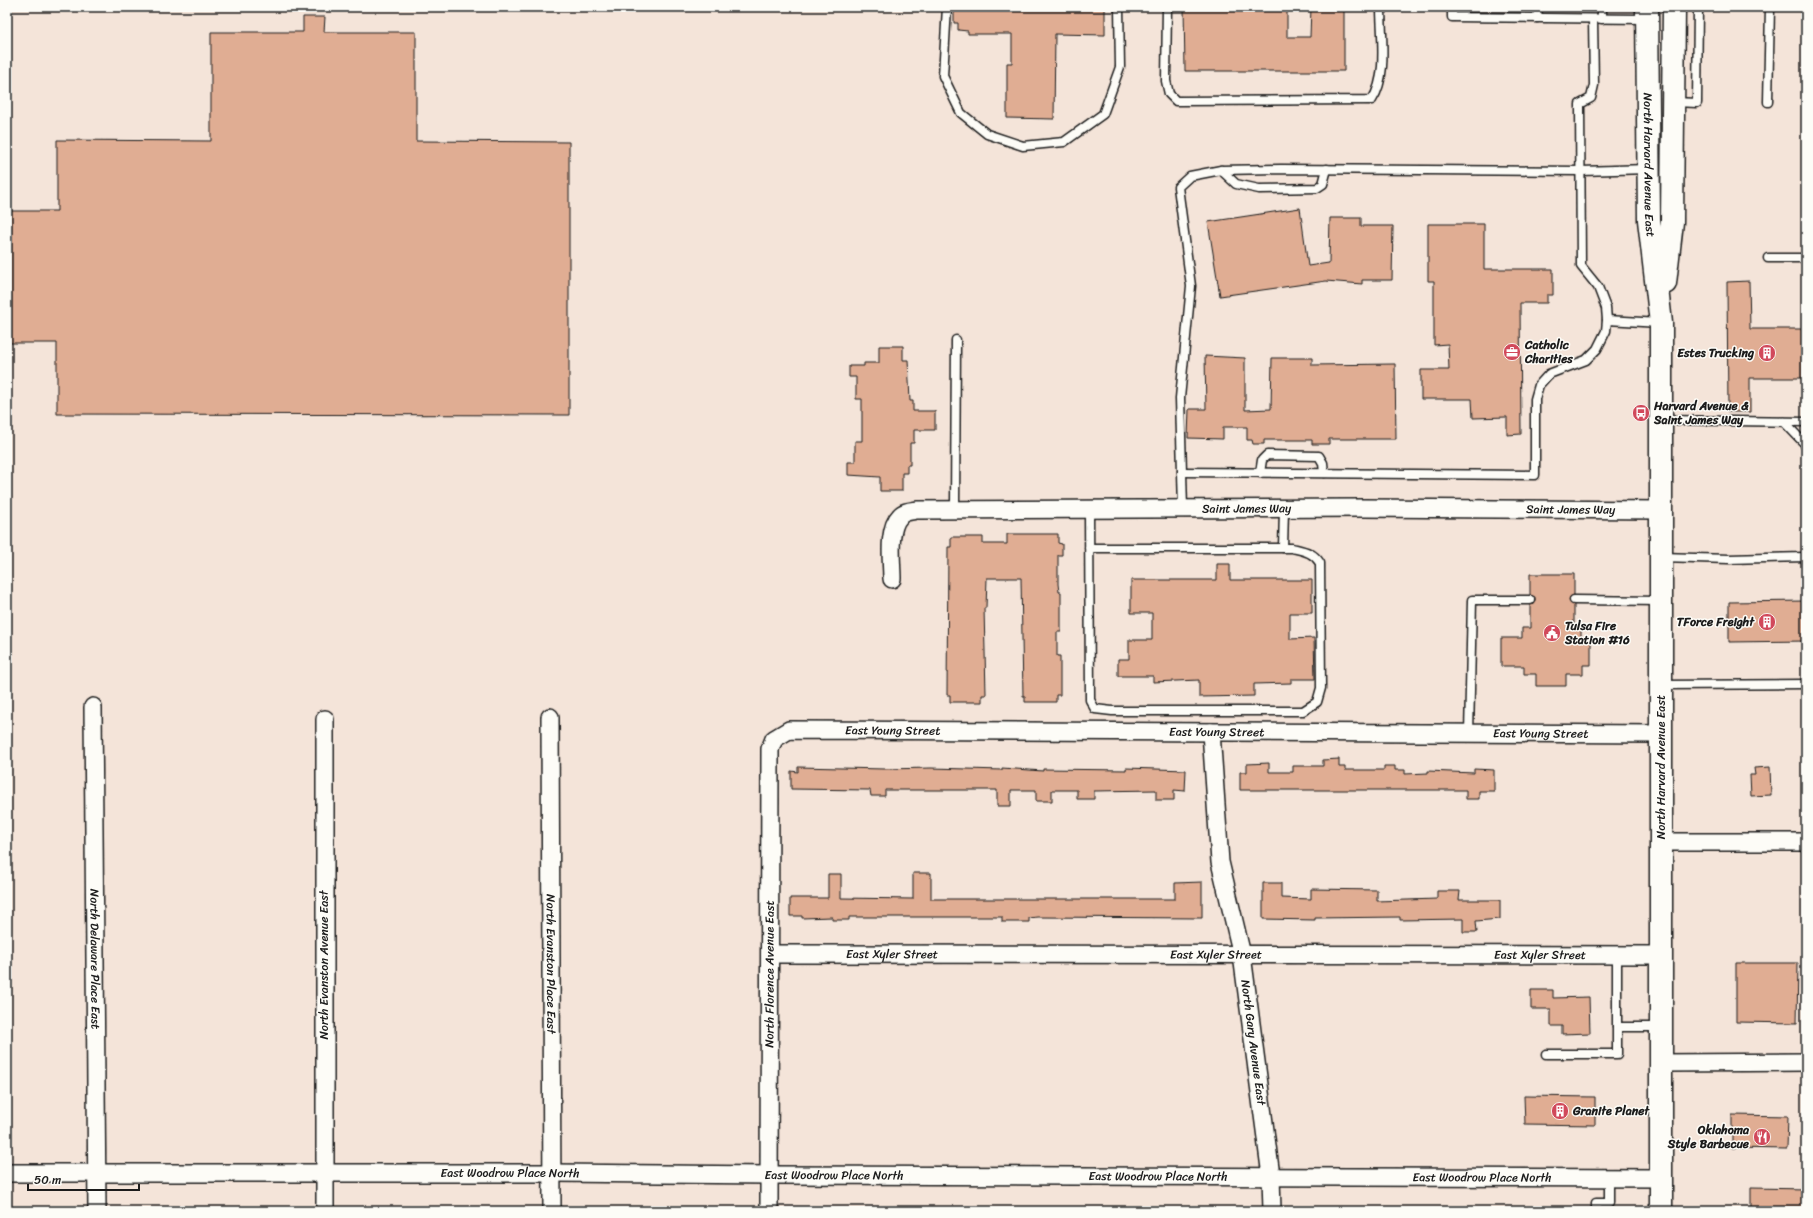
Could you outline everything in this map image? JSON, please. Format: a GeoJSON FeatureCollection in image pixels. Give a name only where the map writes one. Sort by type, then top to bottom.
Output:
{"type":"FeatureCollection","features":[{"type":"Feature","properties":{"kind":"main road","name":"North Harvard Avenue East"},"geometry":{"type":"LineString","coordinates":[[1661,1211],[1661,323],[1672,222],[1674,7]]}},
{"type":"Feature","properties":{"kind":"main road","name":"North Harvard Avenue East"},"geometry":{"type":"LineString","coordinates":[[1647,13],[1649,220],[1661,323]]}},
{"type":"Feature","properties":{"kind":"street","name":"Saint James Way"},"geometry":{"type":"LineString","coordinates":[[892,580],[892,534],[894,524],[901,515],[917,510],[1089,508],[1661,510]]}},
{"type":"Feature","properties":{"kind":"street","name":"North Delaware Place East"},"geometry":{"type":"LineString","coordinates":[[93,707],[97,1211]]}},
{"type":"Feature","properties":{"kind":"street","name":"North Evanston Place East"},"geometry":{"type":"LineString","coordinates":[[550,718],[552,1211]]}},
{"type":"Feature","properties":{"kind":"street","name":"North Evanston Avenue East"},"geometry":{"type":"LineString","coordinates":[[325,719],[325,1211]]}},
{"type":"Feature","properties":{"kind":"street","name":"East Young Street"},"geometry":{"type":"LineString","coordinates":[[774,738],[789,730],[1661,734]]}},
{"type":"Feature","properties":{"kind":"street","name":"North Gary Avenue East"},"geometry":{"type":"LineString","coordinates":[[1211,732],[1220,862],[1242,955],[1272,1176],[1272,1211]]}},
{"type":"Feature","properties":{"kind":"street","name":"North Florence Avenue East"},"geometry":{"type":"LineString","coordinates":[[769,1211],[770,749],[774,738]]}},
{"type":"Feature","properties":{"kind":"street"},"geometry":{"type":"LineString","coordinates":[[1661,842],[1806,842]]}},
{"type":"Feature","properties":{"kind":"street","name":"East Xyler Street"},"geometry":{"type":"LineString","coordinates":[[770,954],[1661,955]]}},
{"type":"Feature","properties":{"kind":"street"},"geometry":{"type":"LineString","coordinates":[[1661,1063],[1806,1062]]}},
{"type":"Feature","properties":{"kind":"street","name":"East Woodrow Place North"},"geometry":{"type":"LineString","coordinates":[[7,1173],[324,1174],[553,1172],[769,1175],[1661,1178]]}},
{"type":"Feature","properties":{"kind":"lane"},"geometry":{"type":"LineString","coordinates":[[947,7],[943,76],[961,113],[987,134],[1023,146],[1064,142],[1103,114],[1120,67],[1119,7]]}},
{"type":"Feature","properties":{"kind":"lane"},"geometry":{"type":"LineString","coordinates":[[1167,7],[1166,81],[1169,94],[1176,101],[1192,101],[1372,100],[1377,92],[1382,78],[1381,7]]}},
{"type":"Feature","properties":{"kind":"lane"},"geometry":{"type":"LineString","coordinates":[[1452,7],[1452,17],[1602,19],[1647,13]]}},
{"type":"Feature","properties":{"kind":"lane"},"geometry":{"type":"LineString","coordinates":[[1538,7],[1538,18]]}},
{"type":"Feature","properties":{"kind":"lane"},"geometry":{"type":"LineString","coordinates":[[1602,7],[1602,19]]}},
{"type":"Feature","properties":{"kind":"lane"},"geometry":{"type":"LineString","coordinates":[[1673,102],[1697,103],[1698,7]]}},
{"type":"Feature","properties":{"kind":"lane"},"geometry":{"type":"LineString","coordinates":[[1768,102],[1770,7]]}},
{"type":"Feature","properties":{"kind":"lane"},"geometry":{"type":"LineString","coordinates":[[1182,472],[1535,475],[1535,399],[1540,385],[1549,374],[1586,360],[1594,353],[1604,338],[1607,320],[1606,308],[1598,287],[1581,266],[1580,104],[1591,98],[1594,85],[1593,19]]}},
{"type":"Feature","properties":{"kind":"lane"},"geometry":{"type":"LineString","coordinates":[[1183,508],[1180,398],[1191,286],[1178,187],[1190,176],[1221,170],[1581,171],[1649,169]]}},
{"type":"Feature","properties":{"kind":"lane"},"geometry":{"type":"LineString","coordinates":[[1221,170],[1236,184],[1259,189],[1317,188],[1323,184],[1327,170]]}},
{"type":"Feature","properties":{"kind":"lane"},"geometry":{"type":"LineString","coordinates":[[1768,258],[1806,258]]}},
{"type":"Feature","properties":{"kind":"lane"},"geometry":{"type":"LineString","coordinates":[[1607,320],[1661,323]]}},
{"type":"Feature","properties":{"kind":"lane"},"geometry":{"type":"LineString","coordinates":[[955,509],[956,340]]}},
{"type":"Feature","properties":{"kind":"lane"},"geometry":{"type":"LineString","coordinates":[[1661,420],[1806,422]]}},
{"type":"Feature","properties":{"kind":"lane"},"geometry":{"type":"LineString","coordinates":[[1784,422],[1806,445]]}},
{"type":"Feature","properties":{"kind":"lane"},"geometry":{"type":"LineString","coordinates":[[1260,473],[1262,460],[1268,455],[1319,456],[1323,463],[1324,473]]}},
{"type":"Feature","properties":{"kind":"lane"},"geometry":{"type":"LineString","coordinates":[[1089,508],[1089,548],[1090,700],[1095,709],[1112,711],[1303,711],[1317,702],[1321,688],[1320,563],[1316,556],[1308,552],[1292,548],[1089,548]]}},
{"type":"Feature","properties":{"kind":"lane"},"geometry":{"type":"LineString","coordinates":[[1284,508],[1284,548]]}},
{"type":"Feature","properties":{"kind":"lane"},"geometry":{"type":"LineString","coordinates":[[1661,557],[1729,559],[1806,557]]}},
{"type":"Feature","properties":{"kind":"lane"},"geometry":{"type":"LineString","coordinates":[[1469,734],[1472,600],[1530,600]]}},
{"type":"Feature","properties":{"kind":"lane"},"geometry":{"type":"LineString","coordinates":[[1574,600],[1661,600]]}},
{"type":"Feature","properties":{"kind":"lane"},"geometry":{"type":"LineString","coordinates":[[1661,685],[1806,684]]}},
{"type":"Feature","properties":{"kind":"lane"},"geometry":{"type":"LineString","coordinates":[[1546,1054],[1617,1054],[1617,955]]}},
{"type":"Feature","properties":{"kind":"lane"},"geometry":{"type":"LineString","coordinates":[[1617,1027],[1661,1027]]}},
{"type":"Feature","properties":{"kind":"lane"},"geometry":{"type":"LineString","coordinates":[[1596,1211],[1596,1203],[1609,1203],[1609,1177]]}},
{"type":"Feature","properties":{"kind":"building"},"geometry":{"type":"Polygon","coordinates":[[[954,7],[1105,7],[1105,35],[1055,34],[1054,119],[1007,118],[1007,63],[1012,63],[1012,34],[968,34],[968,31],[958,30],[958,23],[954,23],[954,7]]]}},
{"type":"Feature","properties":{"kind":"building"},"geometry":{"type":"Polygon","coordinates":[[[1184,7],[1287,7],[1287,37],[1310,37],[1311,7],[1344,7],[1344,71],[1185,71],[1184,7]]]}},
{"type":"Feature","properties":{"kind":"building"},"geometry":{"type":"Polygon","coordinates":[[[303,17],[325,17],[324,32],[416,32],[416,141],[569,142],[569,415],[57,414],[57,343],[7,343],[7,211],[57,211],[57,140],[211,141],[211,32],[303,32],[303,17]]]}},
{"type":"Feature","properties":{"kind":"building"},"geometry":{"type":"Polygon","coordinates":[[[1300,208],[1308,266],[1329,263],[1330,218],[1361,218],[1361,226],[1393,226],[1392,280],[1362,280],[1362,284],[1326,281],[1220,296],[1208,222],[1300,208]]]}},
{"type":"Feature","properties":{"kind":"building","name":"Catholic Charities"},"geometry":{"type":"Polygon","coordinates":[[[1428,224],[1484,224],[1484,269],[1553,269],[1553,295],[1547,295],[1547,303],[1520,303],[1521,434],[1507,435],[1507,417],[1473,418],[1472,399],[1421,399],[1421,370],[1449,370],[1448,344],[1434,345],[1434,281],[1428,281],[1428,224]]]}},
{"type":"Feature","properties":{"kind":"building","name":"Estes Trucking"},"geometry":{"type":"Polygon","coordinates":[[[1749,281],[1750,329],[1806,329],[1806,378],[1750,378],[1750,412],[1728,412],[1727,282],[1749,281]]]}},
{"type":"Feature","properties":{"kind":"building"},"geometry":{"type":"Polygon","coordinates":[[[879,346],[903,346],[903,360],[908,360],[910,401],[913,401],[913,411],[935,411],[935,430],[914,430],[914,443],[910,443],[910,465],[907,465],[907,473],[902,473],[902,491],[880,491],[880,477],[848,475],[848,462],[855,462],[855,441],[862,441],[862,399],[856,399],[856,377],[849,377],[849,366],[864,366],[864,363],[879,363],[879,346]]]}},
{"type":"Feature","properties":{"kind":"building"},"geometry":{"type":"Polygon","coordinates":[[[1205,356],[1245,358],[1245,410],[1271,409],[1272,358],[1312,358],[1312,365],[1395,364],[1396,439],[1329,439],[1329,444],[1312,444],[1312,440],[1264,440],[1264,444],[1253,444],[1252,440],[1247,440],[1247,427],[1223,427],[1223,439],[1188,438],[1189,409],[1206,409],[1205,356]]]}},
{"type":"Feature","properties":{"kind":"building"},"geometry":{"type":"Polygon","coordinates":[[[1007,534],[1058,534],[1058,543],[1062,544],[1062,555],[1058,555],[1058,584],[1059,592],[1061,592],[1061,632],[1057,632],[1057,656],[1060,656],[1060,695],[1056,695],[1056,702],[1025,702],[1025,696],[1023,696],[1021,578],[987,578],[986,608],[984,608],[986,695],[982,695],[982,702],[950,702],[950,695],[947,695],[948,547],[951,547],[951,537],[983,537],[983,544],[1007,544],[1007,534]]]}},
{"type":"Feature","properties":{"kind":"building"},"geometry":{"type":"Polygon","coordinates":[[[1217,564],[1230,564],[1230,580],[1312,580],[1312,613],[1290,613],[1290,639],[1314,638],[1315,679],[1291,679],[1291,683],[1254,684],[1254,696],[1199,697],[1199,680],[1153,682],[1153,676],[1118,676],[1118,659],[1129,659],[1129,640],[1152,640],[1152,613],[1131,613],[1131,580],[1217,580],[1217,564]]]}},
{"type":"Feature","properties":{"kind":"building","name":"Tulsa Fire Station #16"},"geometry":{"type":"Polygon","coordinates":[[[1530,574],[1574,574],[1574,595],[1570,597],[1569,600],[1574,605],[1574,629],[1581,629],[1581,639],[1591,639],[1591,665],[1583,665],[1583,674],[1566,674],[1566,686],[1536,686],[1536,674],[1524,674],[1524,666],[1501,666],[1501,638],[1522,638],[1522,628],[1530,628],[1530,605],[1535,600],[1535,597],[1530,595],[1530,574]]]}},
{"type":"Feature","properties":{"kind":"building","name":"TForce Freight"},"geometry":{"type":"Polygon","coordinates":[[[1806,601],[1806,641],[1729,642],[1729,602],[1806,601]]]}},
{"type":"Feature","properties":{"kind":"building"},"geometry":{"type":"Polygon","coordinates":[[[1339,759],[1339,767],[1345,767],[1345,770],[1384,770],[1384,766],[1395,766],[1395,770],[1405,770],[1405,774],[1428,773],[1428,771],[1474,773],[1474,769],[1494,770],[1494,791],[1479,791],[1479,799],[1466,799],[1466,790],[1240,790],[1240,772],[1247,772],[1247,764],[1269,763],[1269,772],[1293,772],[1293,766],[1323,766],[1323,760],[1339,759]]]}},
{"type":"Feature","properties":{"kind":"building"},"geometry":{"type":"Polygon","coordinates":[[[798,767],[1002,770],[1002,768],[1043,771],[1043,769],[1126,770],[1126,768],[1186,770],[1185,791],[1174,790],[1174,800],[1156,800],[1156,790],[1094,791],[1094,799],[1077,799],[1077,790],[1052,790],[1052,801],[1036,801],[1036,790],[1011,790],[1011,806],[997,806],[997,790],[885,790],[885,796],[871,796],[870,790],[791,789],[791,771],[798,772],[798,767]]]}},
{"type":"Feature","properties":{"kind":"building"},"geometry":{"type":"Polygon","coordinates":[[[1770,767],[1771,795],[1751,796],[1750,775],[1755,775],[1754,768],[1770,767]]]}},
{"type":"Feature","properties":{"kind":"building"},"geometry":{"type":"Polygon","coordinates":[[[913,873],[931,873],[931,899],[1175,899],[1175,883],[1202,882],[1202,918],[1037,917],[1029,918],[1029,922],[1002,922],[1002,917],[849,917],[849,920],[832,920],[832,917],[802,918],[802,916],[790,916],[790,898],[828,898],[828,874],[841,874],[841,898],[913,899],[913,873]]]}},
{"type":"Feature","properties":{"kind":"building"},"geometry":{"type":"Polygon","coordinates":[[[1263,883],[1281,883],[1281,898],[1311,899],[1311,889],[1377,890],[1377,901],[1437,899],[1437,891],[1460,891],[1459,900],[1500,900],[1500,919],[1476,921],[1477,932],[1463,932],[1463,919],[1400,920],[1400,917],[1315,918],[1315,920],[1263,919],[1263,883]]]}},
{"type":"Feature","properties":{"kind":"building"},"geometry":{"type":"Polygon","coordinates":[[[1736,963],[1798,963],[1797,1023],[1736,1022],[1736,963]]]}},
{"type":"Feature","properties":{"kind":"building"},"geometry":{"type":"Polygon","coordinates":[[[1531,990],[1553,990],[1553,998],[1589,997],[1590,1033],[1562,1034],[1562,1026],[1551,1026],[1551,1009],[1531,1009],[1531,990]]]}},
{"type":"Feature","properties":{"kind":"building","name":"Granite Planet"},"geometry":{"type":"Polygon","coordinates":[[[1524,1096],[1595,1097],[1595,1125],[1525,1124],[1524,1096]]]}},
{"type":"Feature","properties":{"kind":"building","name":"Oklahoma Style Barbecue"},"geometry":{"type":"Polygon","coordinates":[[[1732,1115],[1788,1116],[1787,1149],[1732,1148],[1732,1115]]]}},
{"type":"Feature","properties":{"kind":"building"},"geometry":{"type":"Polygon","coordinates":[[[1751,1188],[1806,1189],[1806,1211],[1751,1211],[1751,1188]]]}},
{"type":"Feature","properties":{"kind":"place","name":"Catholic Charities"},"geometry":{"type":"Point","coordinates":[1512,352]}},
{"type":"Feature","properties":{"kind":"place","name":"Estes Trucking"},"geometry":{"type":"Point","coordinates":[1767,353]}},
{"type":"Feature","properties":{"kind":"place","name":"Harvard Avenue & Saint James Way"},"geometry":{"type":"Point","coordinates":[1641,413]}},
{"type":"Feature","properties":{"kind":"place","name":"TForce Freight"},"geometry":{"type":"Point","coordinates":[1767,622]}},
{"type":"Feature","properties":{"kind":"place","name":"Tulsa Fire Station #16"},"geometry":{"type":"Point","coordinates":[1552,633]}},
{"type":"Feature","properties":{"kind":"place","name":"Granite Planet"},"geometry":{"type":"Point","coordinates":[1560,1111]}},
{"type":"Feature","properties":{"kind":"place","name":"Oklahoma Style Barbecue"},"geometry":{"type":"Point","coordinates":[1762,1137]}}]}
